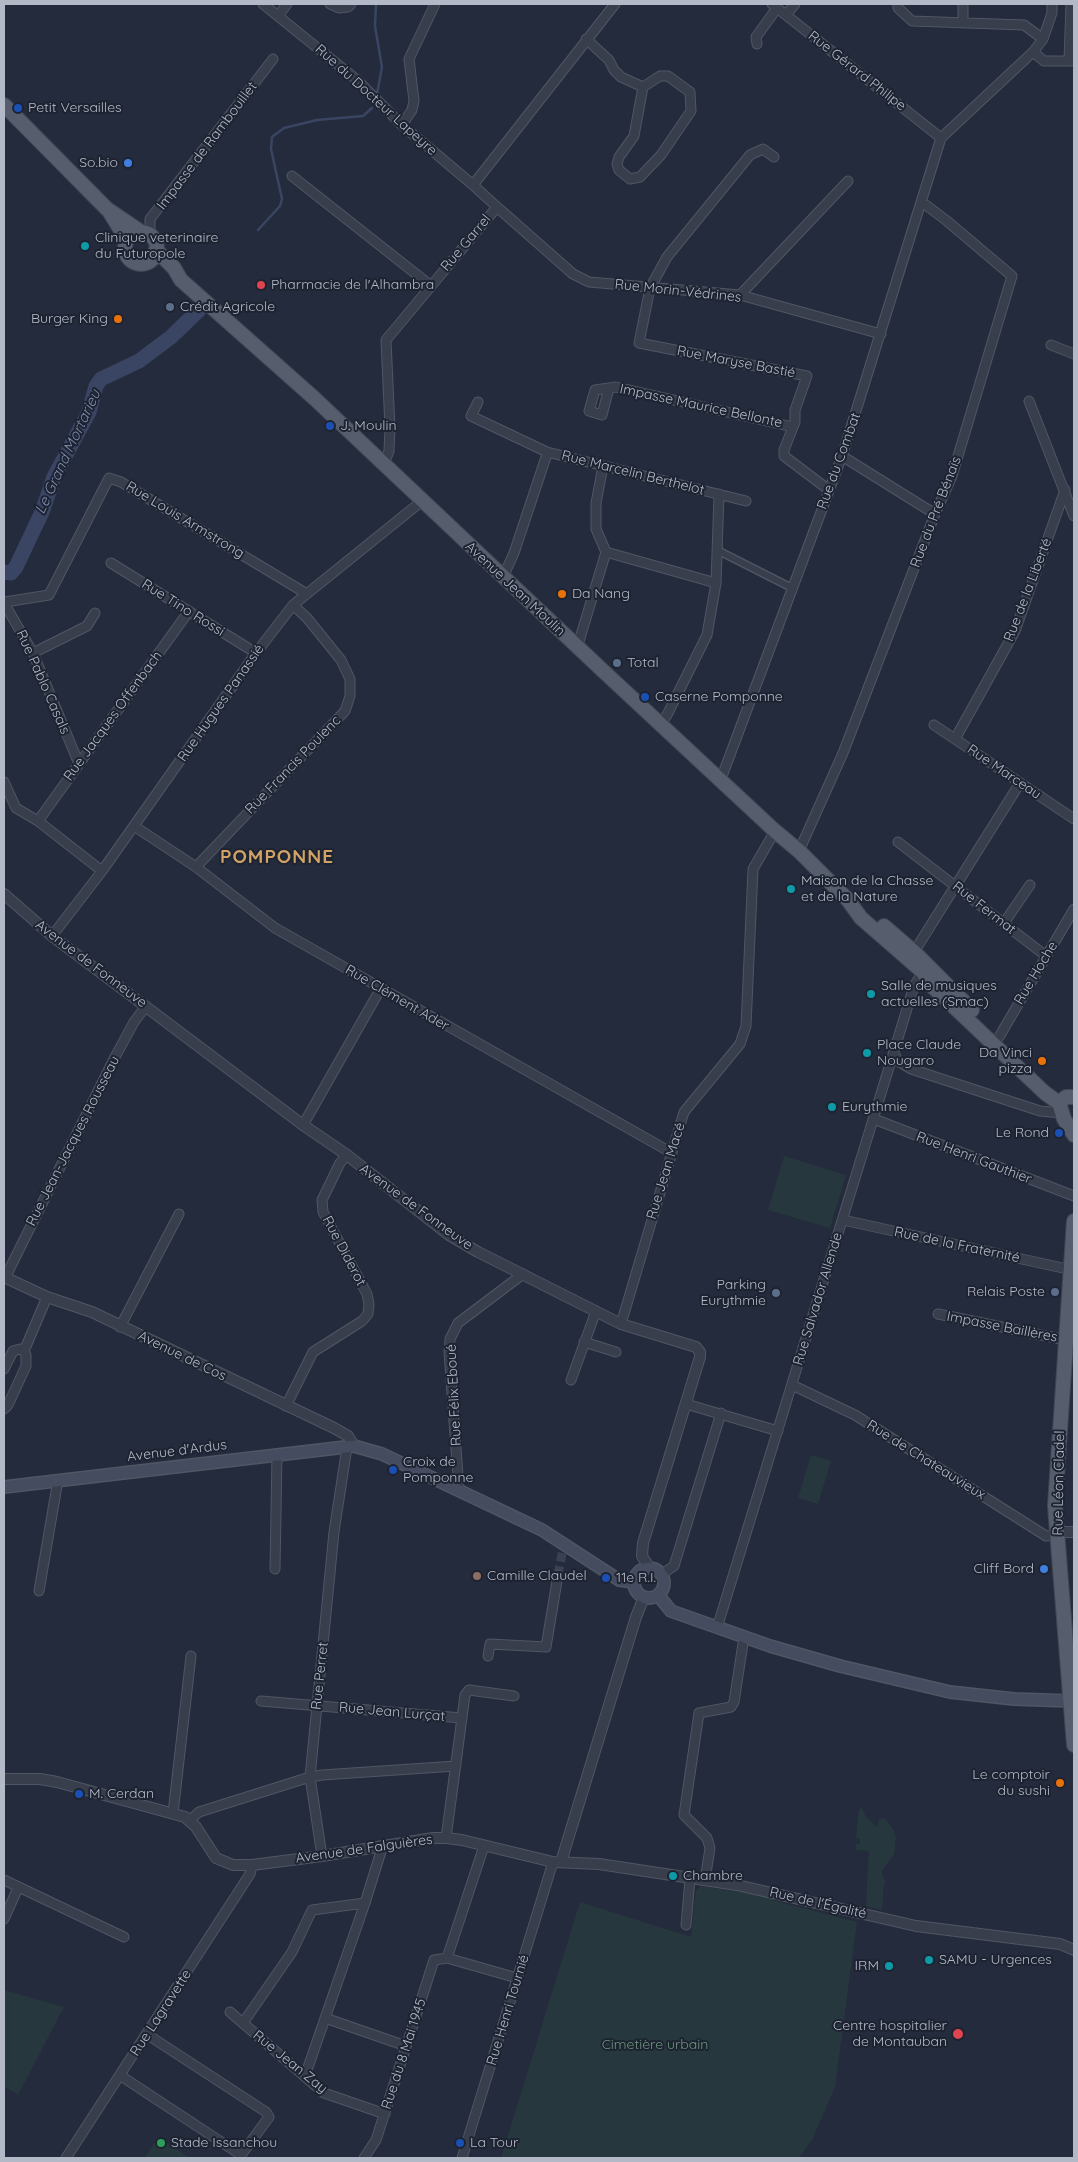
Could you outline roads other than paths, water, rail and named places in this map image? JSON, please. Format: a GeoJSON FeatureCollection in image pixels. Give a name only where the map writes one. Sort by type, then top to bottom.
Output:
{"type":"FeatureCollection","features":[{"type":"Feature","properties":{"kind":"main road"},"geometry":{"type":"LineString","coordinates":[[4,105],[107,209],[127,240]]}},
{"type":"Feature","properties":{"kind":"main road"},"geometry":{"type":"LineString","coordinates":[[107,209],[145,234],[155,242],[153,255],[141,264],[129,258],[125,248],[127,240],[133,234],[145,234]]}},
{"type":"Feature","properties":{"kind":"main road","name":"Avenue Jean Moulin"},"geometry":{"type":"LineString","coordinates":[[153,255],[174,268],[181,280],[250,339],[577,648],[721,779],[774,831],[799,851],[848,900],[865,908],[877,925],[909,955]]}},
{"type":"Feature","properties":{"kind":"main road"},"geometry":{"type":"LineString","coordinates":[[909,955],[934,987],[1045,1093],[1065,1103]]}},
{"type":"Feature","properties":{"kind":"main road"},"geometry":{"type":"LineString","coordinates":[[909,955],[999,1037],[1065,1103],[1074,1135]]}},
{"type":"Feature","properties":{"kind":"main road","name":"Rue Léon Cladel"},"geometry":{"type":"LineString","coordinates":[[1074,1221],[1066,1340],[1069,1373],[1056,1472],[1057,1535],[1073,1702],[1074,1745]]}},
{"type":"Feature","properties":{"kind":"main road"},"geometry":{"type":"LineString","coordinates":[[350,1446],[382,1454],[459,1490],[542,1530],[619,1580],[633,1582]]}},
{"type":"Feature","properties":{"kind":"main road","name":"Avenue d'Ardus"},"geometry":{"type":"LineString","coordinates":[[4,1487],[350,1446]]}},
{"type":"Feature","properties":{"kind":"main road"},"geometry":{"type":"LineString","coordinates":[[649,1567],[658,1570],[662,1574],[663,1587],[658,1595],[651,1598],[644,1597],[636,1592],[633,1582],[636,1573],[649,1567]]}},
{"type":"Feature","properties":{"kind":"main road"},"geometry":{"type":"LineString","coordinates":[[658,1595],[671,1611],[744,1637],[840,1666],[950,1692],[1014,1699],[1073,1702]]}},
{"type":"Feature","properties":{"kind":"street","name":"Rue du Docteur Lapeyre"},"geometry":{"type":"LineString","coordinates":[[263,4],[357,80],[402,125],[473,185]]}},
{"type":"Feature","properties":{"kind":"street"},"geometry":{"type":"LineString","coordinates":[[278,16],[287,4]]}},
{"type":"Feature","properties":{"kind":"street"},"geometry":{"type":"LineString","coordinates":[[330,4],[339,8],[348,7],[351,4]]}},
{"type":"Feature","properties":{"kind":"street"},"geometry":{"type":"LineString","coordinates":[[402,125],[412,110],[414,101],[409,59],[434,4]]}},
{"type":"Feature","properties":{"kind":"street"},"geometry":{"type":"LineString","coordinates":[[473,185],[615,4]]}},
{"type":"Feature","properties":{"kind":"street"},"geometry":{"type":"LineString","coordinates":[[786,15],[795,4]]}},
{"type":"Feature","properties":{"kind":"street"},"geometry":{"type":"LineString","coordinates":[[898,4],[898,8],[912,21],[1024,25],[1033,30],[1042,39]]}},
{"type":"Feature","properties":{"kind":"street"},"geometry":{"type":"LineString","coordinates":[[963,23],[964,4]]}},
{"type":"Feature","properties":{"kind":"street"},"geometry":{"type":"LineString","coordinates":[[941,138],[1033,52],[1042,39],[1052,13],[1052,4]]}},
{"type":"Feature","properties":{"kind":"street"},"geometry":{"type":"LineString","coordinates":[[1033,52],[1044,61],[1072,61],[1071,4]]}},
{"type":"Feature","properties":{"kind":"street"},"geometry":{"type":"LineString","coordinates":[[758,44],[756,37],[775,6]]}},
{"type":"Feature","properties":{"kind":"street","name":"Rue Gérard Philipe"},"geometry":{"type":"LineString","coordinates":[[775,6],[941,138]]}},
{"type":"Feature","properties":{"kind":"street"},"geometry":{"type":"LineString","coordinates":[[586,40],[610,60],[614,70],[621,77],[643,87]]}},
{"type":"Feature","properties":{"kind":"street","name":"Impasse de Rambouillet"},"geometry":{"type":"LineString","coordinates":[[145,234],[150,219],[273,59]]}},
{"type":"Feature","properties":{"kind":"street"},"geometry":{"type":"LineString","coordinates":[[660,76],[668,76],[690,92],[691,111],[661,155],[640,177],[630,179],[619,170],[617,164],[619,157],[634,136],[643,87],[660,76]]}},
{"type":"Feature","properties":{"kind":"street","name":"Rue du Combat"},"geometry":{"type":"LineString","coordinates":[[721,779],[842,456],[882,334],[941,138]]}},
{"type":"Feature","properties":{"kind":"street"},"geometry":{"type":"LineString","coordinates":[[650,288],[667,257],[750,155],[763,149],[774,156]]}},
{"type":"Feature","properties":{"kind":"street"},"geometry":{"type":"LineString","coordinates":[[292,176],[430,286]]}},
{"type":"Feature","properties":{"kind":"street"},"geometry":{"type":"LineString","coordinates":[[740,295],[848,181]]}},
{"type":"Feature","properties":{"kind":"street","name":"Rue Garrel"},"geometry":{"type":"LineString","coordinates":[[384,464],[389,451],[390,428],[384,346],[386,340],[497,207],[473,185]]}},
{"type":"Feature","properties":{"kind":"street","name":"Rue du Pré Bénaïs"},"geometry":{"type":"LineString","coordinates":[[799,851],[843,753],[935,514],[952,476],[1012,276],[947,221],[922,204]]}},
{"type":"Feature","properties":{"kind":"street","name":"Rue Morin-Védrines"},"geometry":{"type":"LineString","coordinates":[[497,207],[573,274],[589,282],[740,295],[882,334]]}},
{"type":"Feature","properties":{"kind":"street","name":"Rue Maryse Bastié"},"geometry":{"type":"LineString","coordinates":[[650,288],[639,343],[807,376],[795,410],[795,422],[784,450],[784,456],[829,490]]}},
{"type":"Feature","properties":{"kind":"street"},"geometry":{"type":"LineString","coordinates":[[1051,345],[1074,354]]}},
{"type":"Feature","properties":{"kind":"street","name":"Impasse Maurice Bellonte"},"geometry":{"type":"LineString","coordinates":[[609,388],[616,387],[793,427]]}},
{"type":"Feature","properties":{"kind":"street"},"geometry":{"type":"LineString","coordinates":[[1029,401],[1074,516]]}},
{"type":"Feature","properties":{"kind":"street","name":"Rue Marcelin Berthelot"},"geometry":{"type":"LineString","coordinates":[[478,402],[471,416],[546,454],[604,466],[746,501]]}},
{"type":"Feature","properties":{"kind":"street"},"geometry":{"type":"LineString","coordinates":[[503,577],[514,553],[546,454]]}},
{"type":"Feature","properties":{"kind":"street"},"geometry":{"type":"LineString","coordinates":[[842,456],[935,514]]}},
{"type":"Feature","properties":{"kind":"street"},"geometry":{"type":"LineString","coordinates":[[577,648],[606,552],[596,529],[596,503],[604,466]]}},
{"type":"Feature","properties":{"kind":"street","name":"Rue Louis Armstrong"},"geometry":{"type":"LineString","coordinates":[[4,603],[49,595],[109,478],[121,482],[307,594]]}},
{"type":"Feature","properties":{"kind":"street","name":"Rue de la Liberté"},"geometry":{"type":"LineString","coordinates":[[955,739],[1015,631],[1065,490]]}},
{"type":"Feature","properties":{"kind":"street"},"geometry":{"type":"LineString","coordinates":[[660,725],[667,715],[706,635],[716,583],[719,494]]}},
{"type":"Feature","properties":{"kind":"street","name":"Rue Hugues Panassié"},"geometry":{"type":"LineString","coordinates":[[52,936],[102,871],[256,653],[294,605],[422,501]]}},
{"type":"Feature","properties":{"kind":"street"},"geometry":{"type":"LineString","coordinates":[[717,550],[792,588]]}},
{"type":"Feature","properties":{"kind":"street"},"geometry":{"type":"LineString","coordinates":[[606,552],[716,583]]}},
{"type":"Feature","properties":{"kind":"street","name":"Rue Tino Rossi"},"geometry":{"type":"LineString","coordinates":[[111,563],[256,653]]}},
{"type":"Feature","properties":{"kind":"street","name":"Rue Pablo Casals"},"geometry":{"type":"LineString","coordinates":[[4,603],[33,653],[79,764]]}},
{"type":"Feature","properties":{"kind":"street","name":"Rue Francis Poulenc"},"geometry":{"type":"LineString","coordinates":[[196,867],[345,711],[350,696],[350,679],[341,660],[294,605]]}},
{"type":"Feature","properties":{"kind":"street","name":"Rue Jacques Offenbach"},"geometry":{"type":"LineString","coordinates":[[38,821],[188,612]]}},
{"type":"Feature","properties":{"kind":"street"},"geometry":{"type":"LineString","coordinates":[[33,653],[87,626],[94,613]]}},
{"type":"Feature","properties":{"kind":"street","name":"Rue Marceau"},"geometry":{"type":"LineString","coordinates":[[934,725],[1074,819]]}},
{"type":"Feature","properties":{"kind":"street"},"geometry":{"type":"LineString","coordinates":[[4,782],[16,808],[38,821],[102,871]]}},
{"type":"Feature","properties":{"kind":"street"},"geometry":{"type":"LineString","coordinates":[[909,955],[956,886],[1020,783]]}},
{"type":"Feature","properties":{"kind":"street","name":"Rue Clément Ader"},"geometry":{"type":"LineString","coordinates":[[134,826],[196,867],[275,928],[672,1152]]}},
{"type":"Feature","properties":{"kind":"street","name":"Rue Jean Macé"},"geometry":{"type":"LineString","coordinates":[[620,1324],[684,1112],[740,1044],[746,1026],[753,869],[774,831]]}},
{"type":"Feature","properties":{"kind":"street","name":"Rue Fermat"},"geometry":{"type":"LineString","coordinates":[[898,842],[1046,956]]}},
{"type":"Feature","properties":{"kind":"street"},"geometry":{"type":"LineString","coordinates":[[1004,924],[1030,885]]}},
{"type":"Feature","properties":{"kind":"street","name":"Avenue de Fonneuve"},"geometry":{"type":"LineString","coordinates":[[4,894],[52,936],[303,1125],[347,1155],[449,1235],[478,1252],[620,1324],[696,1347],[700,1352],[700,1357],[643,1543],[642,1556],[649,1567]]}},
{"type":"Feature","properties":{"kind":"street","name":"Rue Hoche"},"geometry":{"type":"LineString","coordinates":[[999,1037],[1074,910]]}},
{"type":"Feature","properties":{"kind":"street","name":"Rue Salvador Allende"},"geometry":{"type":"LineString","coordinates":[[717,1628],[914,986],[923,972]]}},
{"type":"Feature","properties":{"kind":"street"},"geometry":{"type":"LineString","coordinates":[[303,1125],[381,988]]}},
{"type":"Feature","properties":{"kind":"street","name":"Rue Jean-Jacques Rousseau"},"geometry":{"type":"LineString","coordinates":[[4,1277],[115,1057],[134,1022],[146,1006]]}},
{"type":"Feature","properties":{"kind":"street"},"geometry":{"type":"LineString","coordinates":[[894,1053],[898,1061],[911,1068],[1036,1110],[1065,1103]]}},
{"type":"Feature","properties":{"kind":"street"},"geometry":{"type":"LineString","coordinates":[[888,1073],[911,1068]]}},
{"type":"Feature","properties":{"kind":"street","name":"Rue Henri Gauthier"},"geometry":{"type":"LineString","coordinates":[[874,1119],[1074,1196]]}},
{"type":"Feature","properties":{"kind":"street","name":"Rue Diderot"},"geometry":{"type":"LineString","coordinates":[[286,1406],[313,1352],[362,1322],[368,1314],[367,1294],[323,1212],[322,1200],[340,1163],[347,1155]]}},
{"type":"Feature","properties":{"kind":"street"},"geometry":{"type":"LineString","coordinates":[[120,1327],[179,1214]]}},
{"type":"Feature","properties":{"kind":"street","name":"Rue de la Fraternité"},"geometry":{"type":"LineString","coordinates":[[843,1220],[1072,1270]]}},
{"type":"Feature","properties":{"kind":"street","name":"Rue Félix Eboué"},"geometry":{"type":"LineString","coordinates":[[459,1490],[449,1352],[450,1338],[458,1323],[523,1274]]}},
{"type":"Feature","properties":{"kind":"street","name":"Avenue de Cos"},"geometry":{"type":"LineString","coordinates":[[4,1277],[47,1297],[92,1312],[348,1436],[350,1446]]}},
{"type":"Feature","properties":{"kind":"street"},"geometry":{"type":"LineString","coordinates":[[4,1409],[8,1405],[26,1366],[26,1354],[24,1351],[47,1297]]}},
{"type":"Feature","properties":{"kind":"street"},"geometry":{"type":"LineString","coordinates":[[571,1380],[596,1311]]}},
{"type":"Feature","properties":{"kind":"street","name":"Impasse Baillères"},"geometry":{"type":"LineString","coordinates":[[938,1314],[1066,1340]]}},
{"type":"Feature","properties":{"kind":"street"},"geometry":{"type":"LineString","coordinates":[[584,1342],[616,1352]]}},
{"type":"Feature","properties":{"kind":"street"},"geometry":{"type":"LineString","coordinates":[[4,1369],[13,1351],[20,1349],[24,1351]]}},
{"type":"Feature","properties":{"kind":"street","name":"Rue de Chateauvieux"},"geometry":{"type":"LineString","coordinates":[[792,1385],[856,1415],[1046,1536],[1057,1535]]}},
{"type":"Feature","properties":{"kind":"street"},"geometry":{"type":"LineString","coordinates":[[686,1404],[778,1431]]}},
{"type":"Feature","properties":{"kind":"street"},"geometry":{"type":"LineString","coordinates":[[662,1574],[674,1566],[721,1413]]}},
{"type":"Feature","properties":{"kind":"street","name":"Rue Perret"},"geometry":{"type":"LineString","coordinates":[[322,1856],[310,1777],[334,1532],[350,1446]]}},
{"type":"Feature","properties":{"kind":"street"},"geometry":{"type":"LineString","coordinates":[[275,1569],[277,1455]]}},
{"type":"Feature","properties":{"kind":"street"},"geometry":{"type":"LineString","coordinates":[[39,1591],[58,1480]]}},
{"type":"Feature","properties":{"kind":"street"},"geometry":{"type":"LineString","coordinates":[[1057,1535],[1064,1532],[1074,1532]]}},
{"type":"Feature","properties":{"kind":"street"},"geometry":{"type":"LineString","coordinates":[[488,1656],[490,1644],[546,1647],[558,1574]]}},
{"type":"Feature","properties":{"kind":"street"},"geometry":{"type":"LineString","coordinates":[[557,1862],[636,1616],[644,1597]]}},
{"type":"Feature","properties":{"kind":"street"},"geometry":{"type":"LineString","coordinates":[[705,1880],[710,1848],[707,1838],[684,1816],[699,1713],[731,1707],[735,1694],[744,1637]]}},
{"type":"Feature","properties":{"kind":"street"},"geometry":{"type":"LineString","coordinates":[[173,1813],[191,1656]]}},
{"type":"Feature","properties":{"kind":"street"},"geometry":{"type":"LineString","coordinates":[[446,1838],[465,1695],[469,1690],[514,1696]]}},
{"type":"Feature","properties":{"kind":"street","name":"Rue Jean Lurçat"},"geometry":{"type":"LineString","coordinates":[[262,1701],[462,1718]]}},
{"type":"Feature","properties":{"kind":"street"},"geometry":{"type":"LineString","coordinates":[[4,1779],[40,1779],[57,1782],[173,1813],[190,1820],[200,1812],[310,1777],[456,1766]]}},
{"type":"Feature","properties":{"kind":"street","name":"Avenue de Falguières"},"geometry":{"type":"LineString","coordinates":[[190,1820],[216,1858],[233,1866],[322,1856],[433,1838],[446,1838],[557,1862]]}},
{"type":"Feature","properties":{"kind":"street"},"geometry":{"type":"LineString","coordinates":[[305,2076],[365,1903],[383,1845]]}},
{"type":"Feature","properties":{"kind":"street"},"geometry":{"type":"LineString","coordinates":[[484,1846],[448,1958],[517,1978]]}},
{"type":"Feature","properties":{"kind":"street","name":"Rue de l'Égalité"},"geometry":{"type":"LineString","coordinates":[[557,1862],[599,1864],[705,1880],[779,1893],[916,1926],[1060,1944],[1074,1950]]}},
{"type":"Feature","properties":{"kind":"street","name":"Rue Henri Tournié"},"geometry":{"type":"LineString","coordinates":[[462,2158],[517,1978],[557,1862]]}},
{"type":"Feature","properties":{"kind":"street","name":"Rue Lagravette"},"geometry":{"type":"LineString","coordinates":[[66,2158],[148,2035],[250,1874],[252,1865]]}},
{"type":"Feature","properties":{"kind":"street"},"geometry":{"type":"LineString","coordinates":[[686,1925],[690,1879]]}},
{"type":"Feature","properties":{"kind":"street"},"geometry":{"type":"LineString","coordinates":[[4,1880],[124,1937]]}},
{"type":"Feature","properties":{"kind":"street"},"geometry":{"type":"LineString","coordinates":[[4,1919],[18,1888]]}},
{"type":"Feature","properties":{"kind":"street"},"geometry":{"type":"LineString","coordinates":[[243,2023],[292,1952],[312,1910],[365,1903]]}},
{"type":"Feature","properties":{"kind":"street","name":"Rue du 8 Mai 1945"},"geometry":{"type":"LineString","coordinates":[[364,2158],[376,2140],[434,1960],[448,1958]]}},
{"type":"Feature","properties":{"kind":"street","name":"Rue Jean Zay"},"geometry":{"type":"LineString","coordinates":[[230,2012],[324,2093],[384,2114]]}},
{"type":"Feature","properties":{"kind":"street"},"geometry":{"type":"LineString","coordinates":[[325,2018],[406,2046]]}},
{"type":"Feature","properties":{"kind":"street"},"geometry":{"type":"LineString","coordinates":[[121,2076],[241,2155],[269,2117],[266,2112],[148,2035]]}},
{"type":"Feature","properties":{"kind":"waterway","name":"Le Grand Mortarieu"},"geometry":{"type":"LineString","coordinates":[[376,4],[375,26],[382,67],[377,94]]}},
{"type":"Feature","properties":{"kind":"waterway","name":"Le Grand Mortarieu"},"geometry":{"type":"LineString","coordinates":[[258,230],[280,206],[282,199],[271,149],[272,137],[284,128],[317,120],[363,116],[372,108]]}},
{"type":"Feature","properties":{"kind":"waterway","name":"Le Grand Mortarieu"},"geometry":{"type":"LineString","coordinates":[[4,572],[11,573],[16,567],[42,512],[54,477],[89,412],[96,386],[101,379],[139,361],[171,337],[199,310]]}},
{"type":"Feature","properties":{"kind":"tunnel"},"geometry":{"type":"LineString","coordinates":[[558,1575],[564,1543]]}},
{"type":"Feature","properties":{"kind":"place","name":"Petit Versailles"},"geometry":{"type":"Point","coordinates":[18,108]}},
{"type":"Feature","properties":{"kind":"place","name":"So.bio"},"geometry":{"type":"Point","coordinates":[128,163]}},
{"type":"Feature","properties":{"kind":"place","name":"Clinique veterinaire du Futuropole"},"geometry":{"type":"Point","coordinates":[85,246]}},
{"type":"Feature","properties":{"kind":"place","name":"Pharmacie de l'Alhambra"},"geometry":{"type":"Point","coordinates":[261,285]}},
{"type":"Feature","properties":{"kind":"place","name":"Crédit Agricole"},"geometry":{"type":"Point","coordinates":[170,307]}},
{"type":"Feature","properties":{"kind":"place","name":"Burger King"},"geometry":{"type":"Point","coordinates":[118,319]}},
{"type":"Feature","properties":{"kind":"place","name":"J. Moulin"},"geometry":{"type":"Point","coordinates":[330,426]}},
{"type":"Feature","properties":{"kind":"place","name":"Da Nang"},"geometry":{"type":"Point","coordinates":[562,594]}},
{"type":"Feature","properties":{"kind":"place","name":"Total"},"geometry":{"type":"Point","coordinates":[617,663]}},
{"type":"Feature","properties":{"kind":"place","name":"Caserne Pomponne"},"geometry":{"type":"Point","coordinates":[645,697]}},
{"type":"Feature","properties":{"kind":"place","name":"Maison de la Chasse et de la Nature"},"geometry":{"type":"Point","coordinates":[791,889]}},
{"type":"Feature","properties":{"kind":"place","name":"Salle de musiques actuelles (Smac)"},"geometry":{"type":"Point","coordinates":[871,994]}},
{"type":"Feature","properties":{"kind":"place","name":"Place Claude Nougaro"},"geometry":{"type":"Point","coordinates":[867,1053]}},
{"type":"Feature","properties":{"kind":"place","name":"Da Vinci pizza"},"geometry":{"type":"Point","coordinates":[1042,1061]}},
{"type":"Feature","properties":{"kind":"place","name":"Eurythmie"},"geometry":{"type":"Point","coordinates":[832,1107]}},
{"type":"Feature","properties":{"kind":"place","name":"Le Rond"},"geometry":{"type":"Point","coordinates":[1059,1133]}},
{"type":"Feature","properties":{"kind":"place","name":"Relais Poste"},"geometry":{"type":"Point","coordinates":[1055,1292]}},
{"type":"Feature","properties":{"kind":"place","name":"Parking Eurythmie"},"geometry":{"type":"Point","coordinates":[776,1293]}},
{"type":"Feature","properties":{"kind":"place","name":"Croix de Pomponne"},"geometry":{"type":"Point","coordinates":[393,1470]}},
{"type":"Feature","properties":{"kind":"place","name":"Cliff Bord"},"geometry":{"type":"Point","coordinates":[1044,1569]}},
{"type":"Feature","properties":{"kind":"place","name":"Camille Claudel"},"geometry":{"type":"Point","coordinates":[477,1576]}},
{"type":"Feature","properties":{"kind":"place","name":"11e R.I."},"geometry":{"type":"Point","coordinates":[606,1578]}},
{"type":"Feature","properties":{"kind":"place","name":"Le comptoir du sushi"},"geometry":{"type":"Point","coordinates":[1060,1783]}},
{"type":"Feature","properties":{"kind":"place","name":"M. Cerdan"},"geometry":{"type":"Point","coordinates":[79,1794]}},
{"type":"Feature","properties":{"kind":"place","name":"Chambre"},"geometry":{"type":"Point","coordinates":[673,1876]}},
{"type":"Feature","properties":{"kind":"place","name":"SAMU - Urgences"},"geometry":{"type":"Point","coordinates":[929,1960]}},
{"type":"Feature","properties":{"kind":"place","name":"IRM"},"geometry":{"type":"Point","coordinates":[889,1966]}},
{"type":"Feature","properties":{"kind":"place","name":"Centre hospitalier de Montauban"},"geometry":{"type":"Point","coordinates":[958,2034]}},
{"type":"Feature","properties":{"kind":"place","name":"Stade Issanchou"},"geometry":{"type":"Point","coordinates":[161,2143]}},
{"type":"Feature","properties":{"kind":"place","name":"La Tour"},"geometry":{"type":"Point","coordinates":[460,2143]}},
{"type":"Feature","properties":{"kind":"district","name":"POMPONNE"},"geometry":{"type":"Point","coordinates":[277,857]}},
{"type":"Feature","properties":{"kind":"park label","name":"Cimetière urbain"},"geometry":{"type":"Point","coordinates":[655,2045]}}]}
